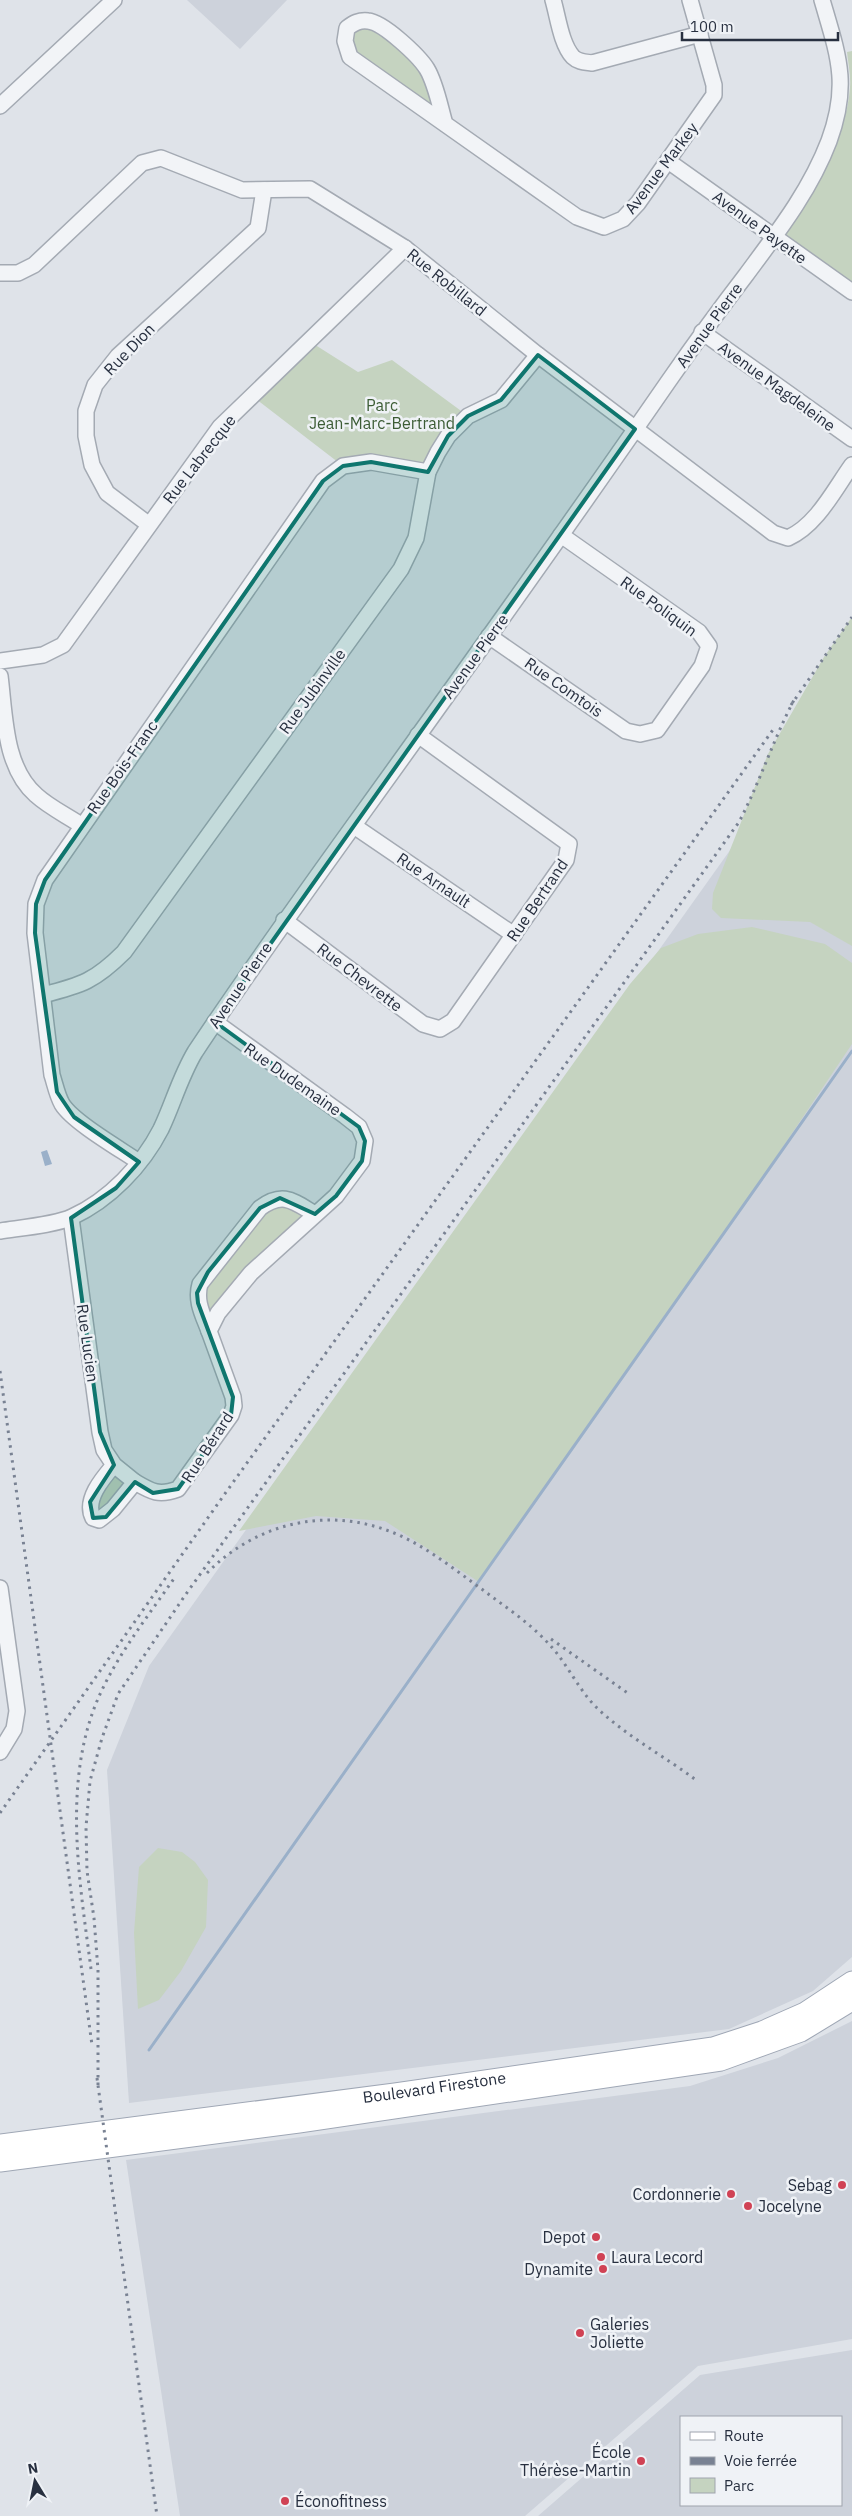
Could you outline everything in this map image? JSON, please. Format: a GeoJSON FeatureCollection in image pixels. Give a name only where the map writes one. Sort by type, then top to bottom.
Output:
{"type":"FeatureCollection","features":[{"type":"Feature","properties":{"kind":"main road","name":"Boulevard Firestone"},"geometry":{"type":"LineString","coordinates":[[0,2144],[394,2094],[713,2047],[762,2031],[804,2012],[852,1981]]}},
{"type":"Feature","properties":{"kind":"main road","name":"Boulevard Firestone"},"geometry":{"type":"LineString","coordinates":[[0,2162],[299,2123],[721,2061],[801,2032],[852,2001]]}},
{"type":"Feature","properties":{"kind":"street"},"geometry":{"type":"LineString","coordinates":[[0,106],[114,0]]}},
{"type":"Feature","properties":{"kind":"street"},"geometry":{"type":"LineString","coordinates":[[553,0],[566,46],[574,57],[581,62],[592,63],[700,34]]}},
{"type":"Feature","properties":{"kind":"street","name":"Avenue Markey"},"geometry":{"type":"LineString","coordinates":[[445,124],[428,71],[417,55],[379,25],[370,21],[358,21],[347,28],[344,41],[350,57],[445,124],[577,217],[604,227],[623,219],[668,162],[714,95],[714,85],[690,0]]}},
{"type":"Feature","properties":{"kind":"street","name":"Avenue Pierre"},"geometry":{"type":"LineString","coordinates":[[0,1231],[71,1218],[116,1188],[152,1146],[162,1128],[183,1072],[214,1022],[284,920],[354,826],[702,332],[774,237],[810,182],[829,141],[839,108],[842,86],[838,57],[822,0]]}},
{"type":"Feature","properties":{"kind":"street","name":"Rue Robillard"},"geometry":{"type":"LineString","coordinates":[[0,273],[18,273],[34,265],[142,163],[161,158],[242,190],[310,189],[405,248],[538,355],[773,533],[788,538],[801,532],[814,518],[852,465]]}},
{"type":"Feature","properties":{"kind":"street","name":"Avenue Payette"},"geometry":{"type":"LineString","coordinates":[[668,162],[852,292]]}},
{"type":"Feature","properties":{"kind":"street","name":"Rue Dion"},"geometry":{"type":"LineString","coordinates":[[148,524],[107,493],[92,465],[86,436],[86,410],[95,385],[118,356],[258,228],[264,190]]}},
{"type":"Feature","properties":{"kind":"street","name":"Rue Labrecque"},"geometry":{"type":"LineString","coordinates":[[0,661],[43,655],[63,645],[148,524],[220,427],[405,248]]}},
{"type":"Feature","properties":{"kind":"street","name":"Avenue Magdeleine"},"geometry":{"type":"LineString","coordinates":[[702,332],[852,439]]}},
{"type":"Feature","properties":{"kind":"street","name":"Rue Jubinville"},"geometry":{"type":"LineString","coordinates":[[43,995],[81,986],[95,978],[124,952],[401,569],[416,538],[428,472],[448,436],[468,416],[502,400],[538,355]]}},
{"type":"Feature","properties":{"kind":"street","name":"Rue Bois-Franc"},"geometry":{"type":"LineString","coordinates":[[139,1162],[74,1117],[63,1105],[52,1075],[35,933],[36,904],[45,880],[81,825],[323,481],[343,466],[371,462],[428,472]]}},
{"type":"Feature","properties":{"kind":"street","name":"Rue Poliquin"},"geometry":{"type":"LineString","coordinates":[[561,534],[698,632],[709,646],[702,666],[657,730],[640,734]]}},
{"type":"Feature","properties":{"kind":"street","name":"Rue Comtois"},"geometry":{"type":"LineString","coordinates":[[489,636],[626,730],[640,734]]}},
{"type":"Feature","properties":{"kind":"street"},"geometry":{"type":"LineString","coordinates":[[0,676],[10,745],[18,774],[36,795],[81,825]]}},
{"type":"Feature","properties":{"kind":"street","name":"Rue Bertrand"},"geometry":{"type":"LineString","coordinates":[[418,735],[569,844],[566,860],[453,1021],[440,1029]]}},
{"type":"Feature","properties":{"kind":"street","name":"Rue Arnault"},"geometry":{"type":"LineString","coordinates":[[354,826],[514,934]]}},
{"type":"Feature","properties":{"kind":"street","name":"Rue Chevrette"},"geometry":{"type":"LineString","coordinates":[[284,920],[423,1024],[440,1029]]}},
{"type":"Feature","properties":{"kind":"street","name":"Rue Dudemaine"},"geometry":{"type":"LineString","coordinates":[[214,1022],[359,1127],[365,1141],[362,1161],[336,1196],[315,1214]]}},
{"type":"Feature","properties":{"kind":"street","name":"Rue Bérard"},"geometry":{"type":"LineString","coordinates":[[135,1482],[153,1493],[169,1492],[178,1489],[231,1415],[234,1406],[233,1398],[198,1303],[197,1293],[200,1284],[260,1208],[270,1200],[280,1198],[291,1200],[315,1214]]}},
{"type":"Feature","properties":{"kind":"street"},"geometry":{"type":"LineString","coordinates":[[209,1331],[218,1313],[251,1274],[315,1214]]}},
{"type":"Feature","properties":{"kind":"street","name":"Rue Lucien"},"geometry":{"type":"LineString","coordinates":[[71,1218],[104,1450],[114,1465],[135,1482]]}},
{"type":"Feature","properties":{"kind":"street"},"geometry":{"type":"LineString","coordinates":[[114,1465],[90,1502],[89,1510],[92,1518],[99,1520],[106,1517],[135,1482]]}},
{"type":"Feature","properties":{"kind":"street"},"geometry":{"type":"LineString","coordinates":[[0,1588],[17,1711],[14,1729],[0,1752]]}},
{"type":"Feature","properties":{"kind":"highlighted area"},"geometry":{"type":"Polygon","coordinates":[[[538,355],[635,429],[215,1022],[359,1127],[365,1141],[362,1161],[336,1196],[315,1214],[280,1198],[260,1208],[208,1272],[197,1293],[198,1303],[233,1397],[231,1415],[178,1489],[153,1493],[135,1482],[106,1517],[93,1518],[90,1502],[114,1465],[100,1432],[71,1218],[116,1188],[139,1162],[74,1117],[57,1092],[35,933],[36,904],[45,880],[323,481],[343,466],[371,462],[428,472],[448,436],[468,416],[501,400],[538,355]]]}},
{"type":"Feature","properties":{"kind":"shaded area"},"geometry":{"type":"Polygon","coordinates":[[[187,0],[287,0],[240,49],[187,0]]]}},
{"type":"Feature","properties":{"kind":"shaded area"},"geometry":{"type":"Polygon","coordinates":[[[852,679],[852,1957],[813,1991],[729,2029],[129,2103],[107,1770],[149,1666],[852,679]]]}},
{"type":"Feature","properties":{"kind":"shaded area"},"geometry":{"type":"Polygon","coordinates":[[[852,2021],[852,2339],[698,2366],[525,2516],[180,2516],[126,2160],[690,2086],[778,2058],[852,2021]]]}},
{"type":"Feature","properties":{"kind":"shaded area","name":"École Thérèse-Martin"},"geometry":{"type":"Polygon","coordinates":[[[852,2350],[852,2516],[538,2516],[700,2375],[852,2350]]]}},
{"type":"Feature","properties":{"kind":"green space"},"geometry":{"type":"Polygon","coordinates":[[[358,21],[417,55],[445,124],[350,57],[345,41],[358,21]]]}},
{"type":"Feature","properties":{"kind":"green space"},"geometry":{"type":"Polygon","coordinates":[[[852,51],[852,282],[786,235],[835,145],[847,106],[850,74],[847,52],[852,51]]]}},
{"type":"Feature","properties":{"kind":"green space","name":"Parc Jean-Marc-Bertrand"},"geometry":{"type":"Polygon","coordinates":[[[309,341],[358,372],[392,360],[468,416],[428,472],[343,466],[252,396],[309,341]]]}},
{"type":"Feature","properties":{"kind":"green space"},"geometry":{"type":"Polygon","coordinates":[[[852,617],[852,946],[810,922],[721,918],[712,909],[713,893],[768,754],[824,657],[852,617]]]}},
{"type":"Feature","properties":{"kind":"green space"},"geometry":{"type":"Polygon","coordinates":[[[752,927],[825,944],[852,963],[852,1044],[754,1190],[479,1582],[385,1521],[316,1516],[239,1531],[630,984],[661,948],[698,934],[752,927]]]}},
{"type":"Feature","properties":{"kind":"green space"},"geometry":{"type":"Polygon","coordinates":[[[280,1198],[315,1214],[209,1331],[197,1293],[208,1272],[280,1198]]]}},
{"type":"Feature","properties":{"kind":"green space"},"geometry":{"type":"Polygon","coordinates":[[[114,1465],[135,1482],[99,1520],[90,1502],[114,1465]]]}},
{"type":"Feature","properties":{"kind":"green space"},"geometry":{"type":"Polygon","coordinates":[[[158,1848],[182,1852],[195,1862],[208,1880],[206,1927],[181,1971],[159,2000],[138,2009],[134,1933],[139,1867],[158,1848]]]}},
{"type":"Feature","properties":{"kind":"water"},"geometry":{"type":"Polygon","coordinates":[[[47,1150],[52,1164],[45,1166],[41,1152],[47,1150]]]}},
{"type":"Feature","properties":{"kind":"waterway"},"geometry":{"type":"LineString","coordinates":[[149,2050],[852,1051]]}},
{"type":"Feature","properties":{"kind":"railway"},"geometry":{"type":"LineString","coordinates":[[791,705],[852,617]]}},
{"type":"Feature","properties":{"kind":"railway"},"geometry":{"type":"LineString","coordinates":[[98,2085],[98,1970],[94,1918],[87,1871],[86,1827],[90,1781],[102,1738],[118,1694],[186,1594],[739,822],[794,700]]}},
{"type":"Feature","properties":{"kind":"railway"},"geometry":{"type":"LineString","coordinates":[[0,1813],[224,1495],[775,727]]}},
{"type":"Feature","properties":{"kind":"railway"},"geometry":{"type":"LineString","coordinates":[[0,1371],[92,2045]]}},
{"type":"Feature","properties":{"kind":"railway"},"geometry":{"type":"LineString","coordinates":[[207,1573],[248,1541],[271,1531],[295,1524],[319,1520],[344,1521],[369,1525],[406,1538],[440,1559],[523,1620],[552,1647],[595,1706],[631,1735],[696,1780]]}},
{"type":"Feature","properties":{"kind":"railway"},"geometry":{"type":"LineString","coordinates":[[91,1969],[82,1904],[77,1837],[79,1770],[85,1738],[95,1706],[111,1672],[175,1577]]}},
{"type":"Feature","properties":{"kind":"railway"},"geometry":{"type":"LineString","coordinates":[[551,1639],[629,1694]]}},
{"type":"Feature","properties":{"kind":"railway"},"geometry":{"type":"LineString","coordinates":[[97,2078],[157,2516]]}},
{"type":"Feature","properties":{"kind":"place","name":"Sebag"},"geometry":{"type":"Point","coordinates":[842,2185]}},
{"type":"Feature","properties":{"kind":"place","name":"Cordonnerie"},"geometry":{"type":"Point","coordinates":[731,2194]}},
{"type":"Feature","properties":{"kind":"place","name":"Jocelyne"},"geometry":{"type":"Point","coordinates":[748,2206]}},
{"type":"Feature","properties":{"kind":"place","name":"Depot"},"geometry":{"type":"Point","coordinates":[596,2237]}},
{"type":"Feature","properties":{"kind":"place","name":"Laura Lecord"},"geometry":{"type":"Point","coordinates":[601,2257]}},
{"type":"Feature","properties":{"kind":"place","name":"Dynamite"},"geometry":{"type":"Point","coordinates":[603,2269]}},
{"type":"Feature","properties":{"kind":"place","name":"Galeries Joliette"},"geometry":{"type":"Point","coordinates":[580,2333]}},
{"type":"Feature","properties":{"kind":"place","name":"École Thérèse-Martin"},"geometry":{"type":"Point","coordinates":[641,2461]}},
{"type":"Feature","properties":{"kind":"place","name":"Éconofitness"},"geometry":{"type":"Point","coordinates":[285,2501]}}]}
